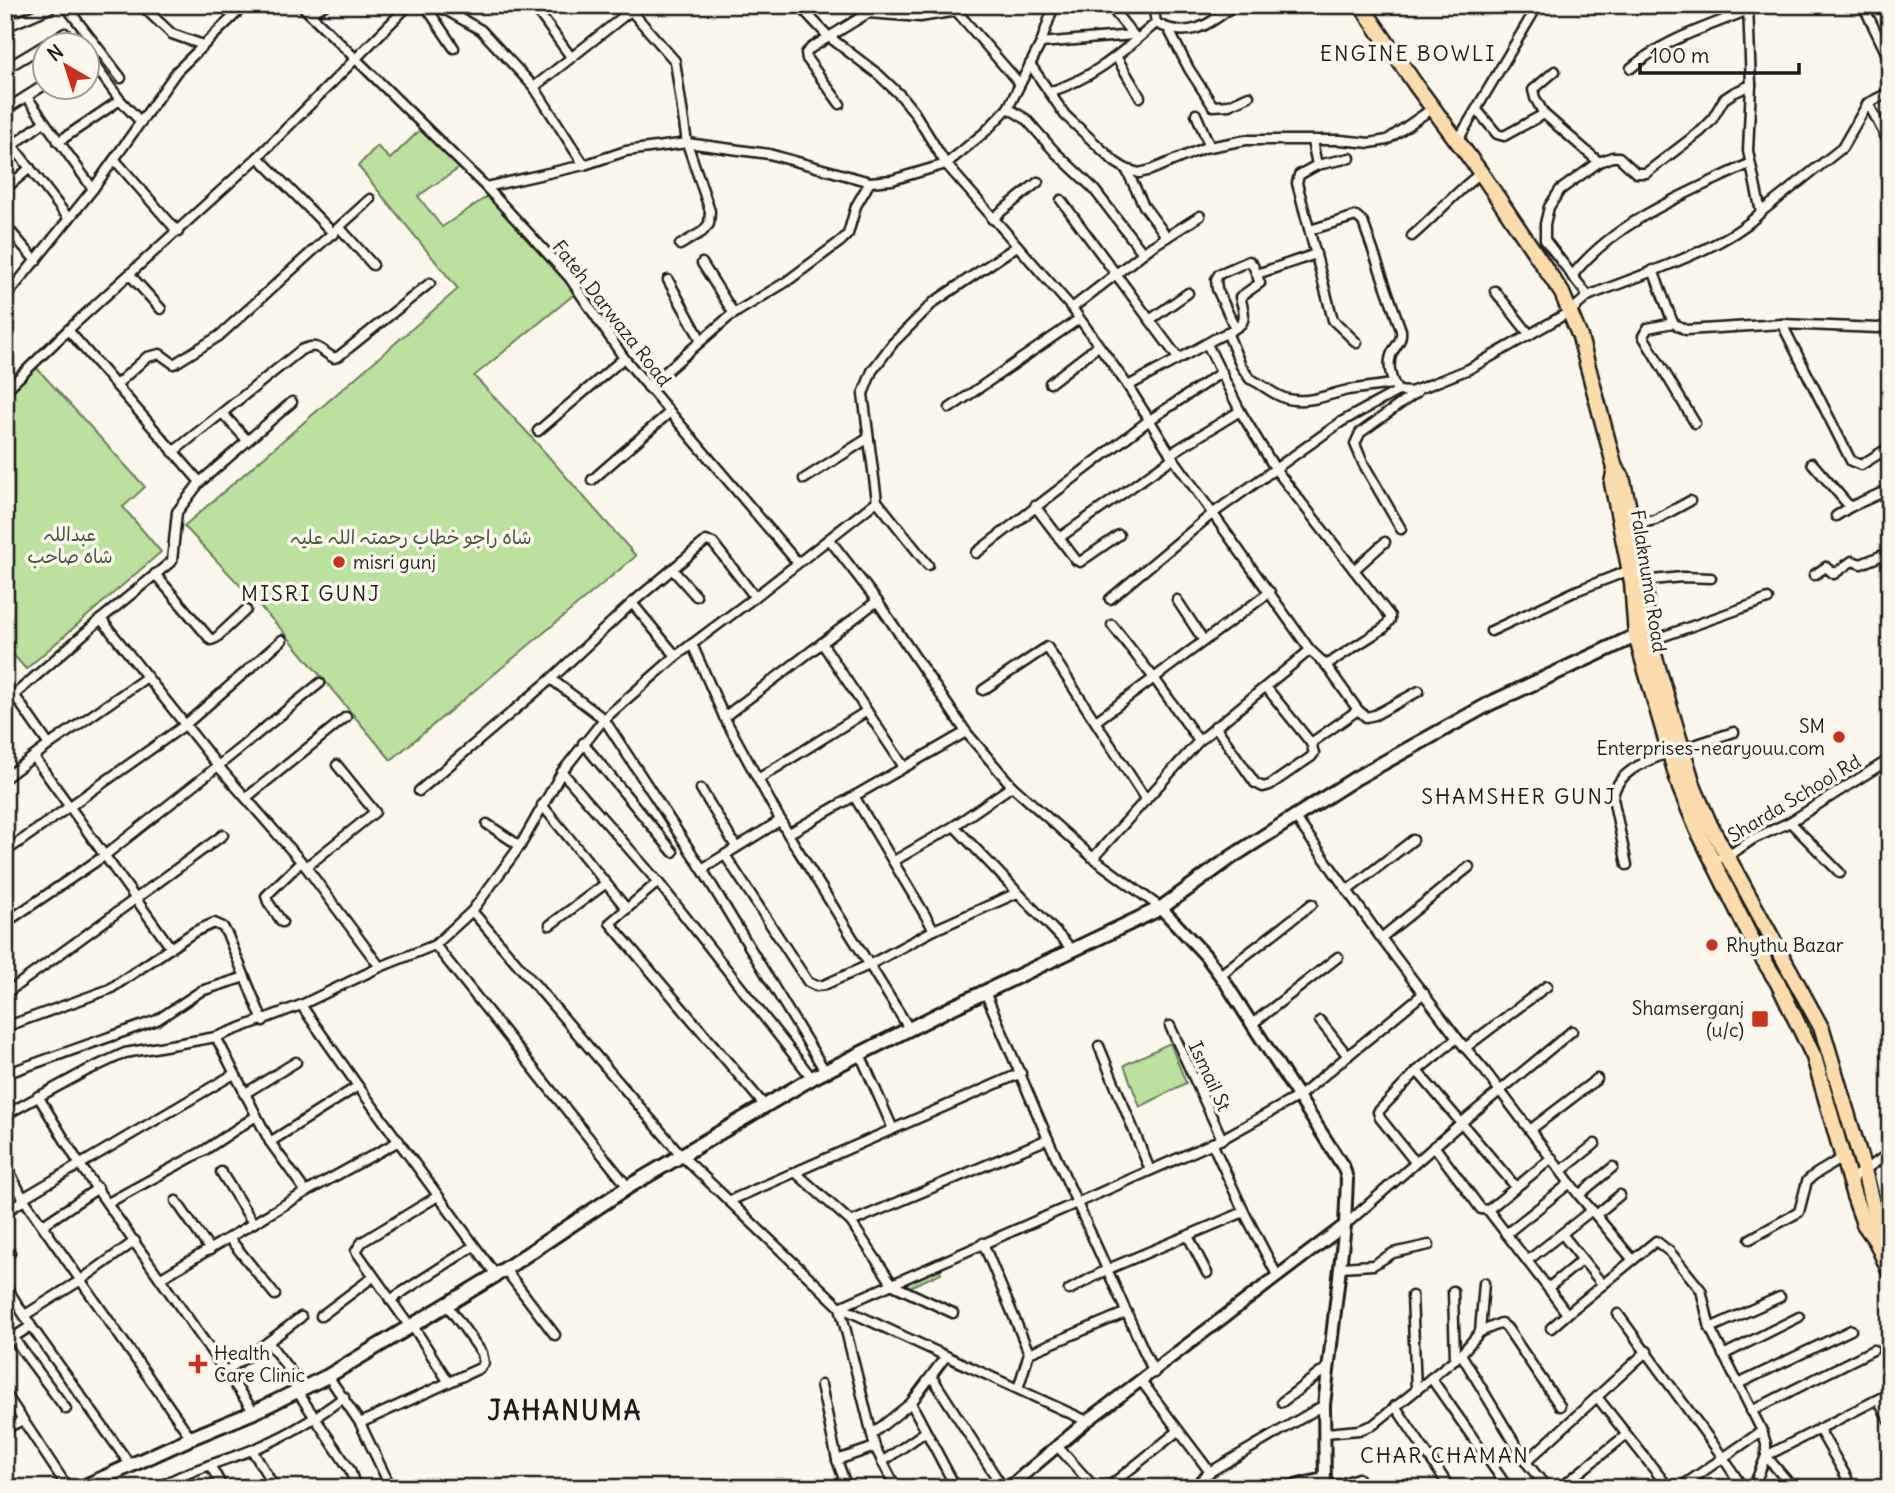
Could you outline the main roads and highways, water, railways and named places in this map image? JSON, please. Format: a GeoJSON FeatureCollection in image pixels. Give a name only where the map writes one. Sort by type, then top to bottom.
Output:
{"type":"FeatureCollection","features":[{"type":"Feature","properties":{"kind":"highway","name":"Falaknuma Road"},"geometry":{"type":"LineString","coordinates":[[1361,5],[1481,173],[1551,276],[1571,311],[1615,468],[1622,477],[1634,524],[1635,578]]}},
{"type":"Feature","properties":{"kind":"highway","name":"Falaknuma Road"},"geometry":{"type":"LineString","coordinates":[[1615,468],[1612,483],[1635,578],[1644,636],[1676,750],[1687,807],[1755,946],[1778,983],[1814,1057],[1842,1158],[1864,1224],[1877,1241],[1890,1273]]}},
{"type":"Feature","properties":{"kind":"highway","name":"Falaknuma Road"},"geometry":{"type":"LineString","coordinates":[[1676,750],[1710,825],[1822,1029],[1864,1170],[1875,1216],[1877,1241]]}},
{"type":"Feature","properties":{"kind":"main road"},"geometry":{"type":"LineString","coordinates":[[81,1488],[191,1437],[254,1412],[328,1376],[500,1272],[628,1187],[812,1078],[1161,908],[1233,856],[1295,817],[1491,702],[1644,636]]}},
{"type":"Feature","properties":{"kind":"place","name":"misri gunj"},"geometry":{"type":"Point","coordinates":[339,562]}},
{"type":"Feature","properties":{"kind":"place","name":"SM Enterprises-nearyouu.com"},"geometry":{"type":"Point","coordinates":[1839,737]}},
{"type":"Feature","properties":{"kind":"place","name":"Rhythu Bazar"},"geometry":{"type":"Point","coordinates":[1712,945]}},
{"type":"Feature","properties":{"kind":"place","name":"Shamserganj (u/c)"},"geometry":{"type":"Point","coordinates":[1760,1019]}},
{"type":"Feature","properties":{"kind":"place","name":"Health Care Clinic"},"geometry":{"type":"Point","coordinates":[198,1364]}},
{"type":"Feature","properties":{"kind":"district","name":"ENGINE BOWLI"},"geometry":{"type":"Point","coordinates":[1408,53]}},
{"type":"Feature","properties":{"kind":"district","name":"MISRI GUNJ"},"geometry":{"type":"Point","coordinates":[311,593]}},
{"type":"Feature","properties":{"kind":"district","name":"SHAMSHER GUNJ"},"geometry":{"type":"Point","coordinates":[1519,796]}},
{"type":"Feature","properties":{"kind":"district","name":"JAHANUMA"},"geometry":{"type":"Point","coordinates":[565,1410]}},
{"type":"Feature","properties":{"kind":"district","name":"CHAR CHAMAN"},"geometry":{"type":"Point","coordinates":[1445,1455]}},
{"type":"Feature","properties":{"kind":"park label","name":"شاہ راجو خطاب رحمتہ اللہ علیہ"},"geometry":{"type":"Point","coordinates":[411,537]}},
{"type":"Feature","properties":{"kind":"park label","name":"عبداللہ شاہ صاحب"},"geometry":{"type":"Point","coordinates":[70,545]}}]}
